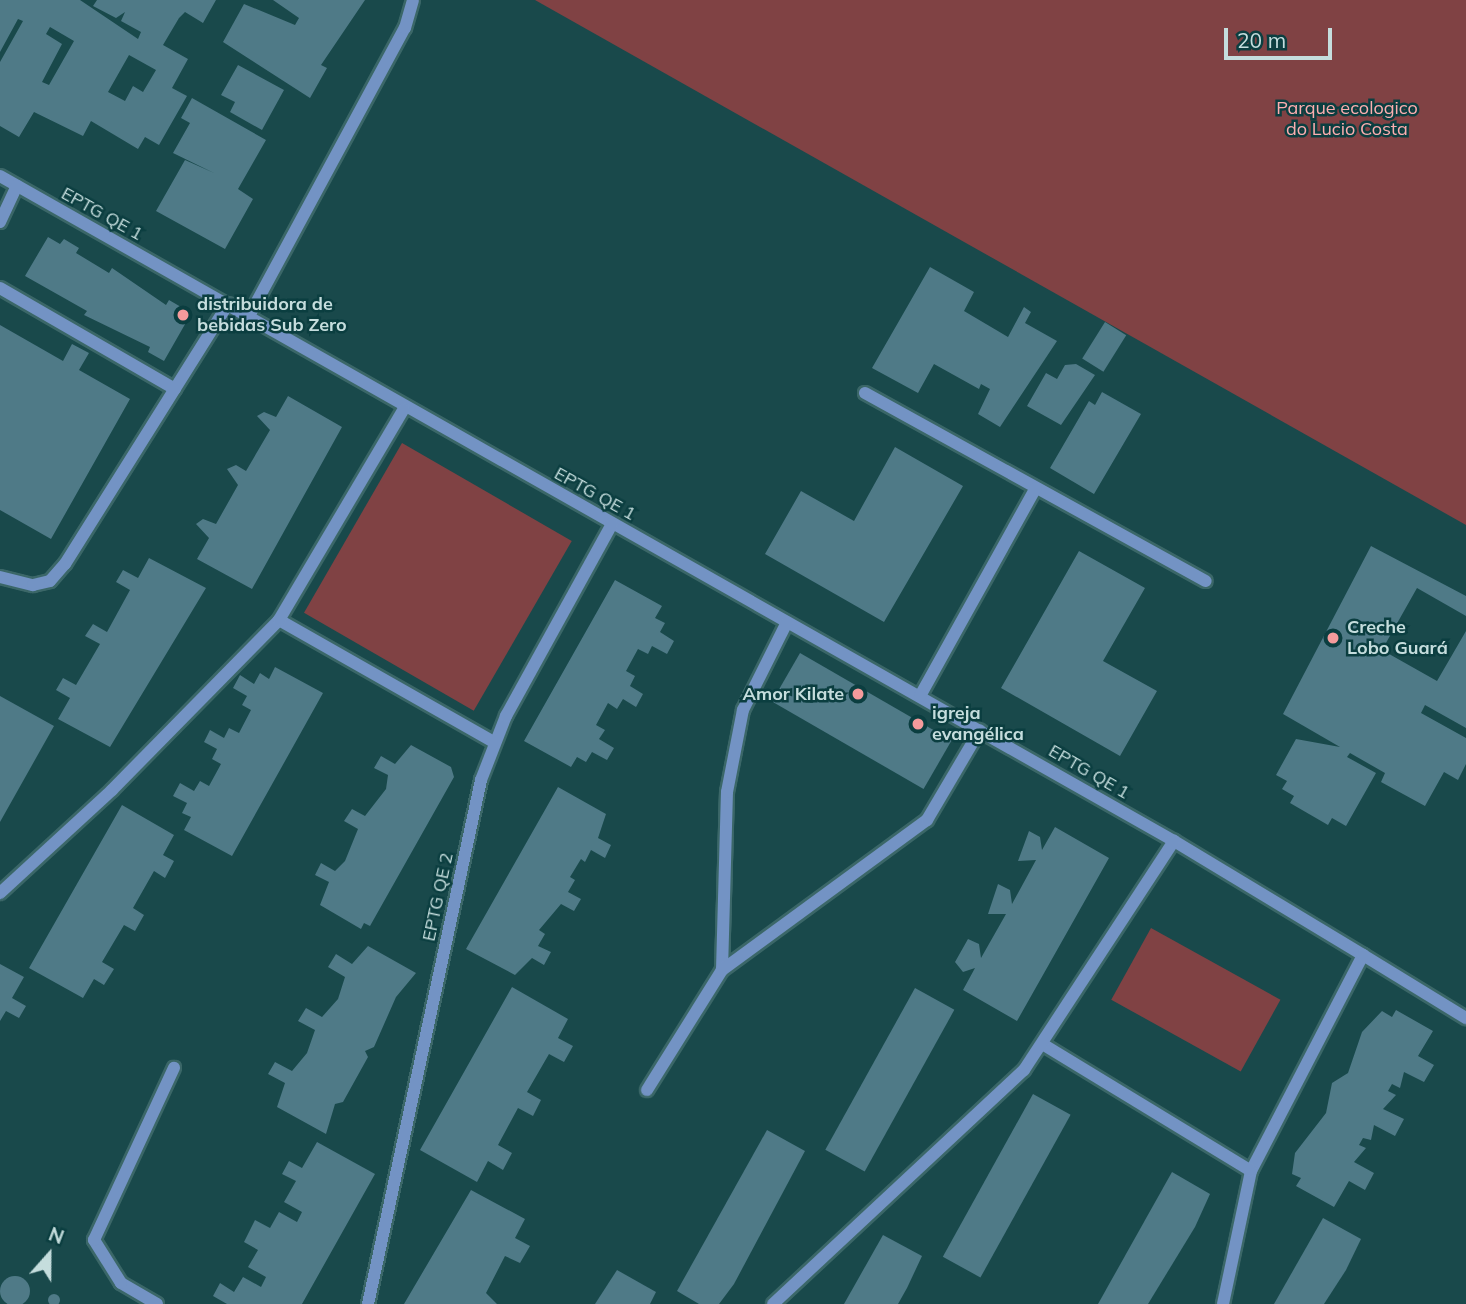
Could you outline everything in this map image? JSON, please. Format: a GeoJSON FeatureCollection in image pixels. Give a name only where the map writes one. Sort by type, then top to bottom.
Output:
{"type":"FeatureCollection","features":[{"type":"Feature","properties":{"kind":"street"},"geometry":{"type":"LineString","coordinates":[[249,316],[405,29],[413,0]]}},
{"type":"Feature","properties":{"kind":"street","name":"EPTG QE 1"},"geometry":{"type":"LineString","coordinates":[[0,176],[249,316],[404,409],[920,696],[1174,841],[1466,1018]]}},
{"type":"Feature","properties":{"kind":"street"},"geometry":{"type":"LineString","coordinates":[[0,222],[17,186]]}},
{"type":"Feature","properties":{"kind":"street"},"geometry":{"type":"LineString","coordinates":[[0,288],[175,389]]}},
{"type":"Feature","properties":{"kind":"street"},"geometry":{"type":"LineString","coordinates":[[0,577],[15,585],[50,581],[228,304]]}},
{"type":"Feature","properties":{"kind":"street"},"geometry":{"type":"LineString","coordinates":[[865,393],[1205,581]]}},
{"type":"Feature","properties":{"kind":"street"},"geometry":{"type":"LineString","coordinates":[[0,893],[112,790],[279,620],[404,409]]}},
{"type":"Feature","properties":{"kind":"street"},"geometry":{"type":"LineString","coordinates":[[920,696],[1036,488]]}},
{"type":"Feature","properties":{"kind":"street","name":"EPTG QE 2"},"geometry":{"type":"LineString","coordinates":[[368,1304],[494,742],[612,524]]}},
{"type":"Feature","properties":{"kind":"street"},"geometry":{"type":"LineString","coordinates":[[279,620],[494,742]]}},
{"type":"Feature","properties":{"kind":"street"},"geometry":{"type":"LineString","coordinates":[[722,970],[726,792],[743,710],[787,622]]}},
{"type":"Feature","properties":{"kind":"street"},"geometry":{"type":"LineString","coordinates":[[647,1090],[722,970],[927,820],[980,730]]}},
{"type":"Feature","properties":{"kind":"street"},"geometry":{"type":"LineString","coordinates":[[773,1304],[1044,1045],[1174,841]]}},
{"type":"Feature","properties":{"kind":"street"},"geometry":{"type":"LineString","coordinates":[[1223,1304],[1251,1171],[1363,955]]}},
{"type":"Feature","properties":{"kind":"street"},"geometry":{"type":"LineString","coordinates":[[1044,1045],[1251,1171]]}},
{"type":"Feature","properties":{"kind":"street"},"geometry":{"type":"LineString","coordinates":[[158,1304],[121,1283],[94,1240],[174,1069]]}},
{"type":"Feature","properties":{"kind":"green space","name":"Parque ecologico do Lucio Costa"},"geometry":{"type":"Polygon","coordinates":[[[535,0],[1466,0],[1466,525],[535,0]]]}},
{"type":"Feature","properties":{"kind":"green space"},"geometry":{"type":"Polygon","coordinates":[[[402,443],[572,541],[474,711],[304,613],[402,443]]]}},
{"type":"Feature","properties":{"kind":"green space"},"geometry":{"type":"Polygon","coordinates":[[[1151,928],[1280,1000],[1241,1071],[1111,1000],[1151,928]]]}},
{"type":"Feature","properties":{"kind":"building"},"geometry":{"type":"Polygon","coordinates":[[[0,0],[80,0],[138,39],[141,32],[121,21],[125,12],[116,18],[93,6],[97,0],[216,0],[203,23],[185,12],[163,45],[188,59],[172,88],[187,96],[159,145],[145,137],[138,149],[91,121],[83,136],[34,112],[19,137],[0,126],[0,62],[23,21],[18,19],[0,52],[0,0]],[[50,27],[46,34],[62,44],[42,82],[49,85],[74,41],[50,27]],[[129,55],[108,92],[125,101],[133,86],[143,92],[156,70],[129,55]]]}},
{"type":"Feature","properties":{"kind":"building"},"geometry":{"type":"Polygon","coordinates":[[[273,0],[365,0],[321,65],[327,68],[310,98],[223,42],[244,4],[295,25],[299,18],[273,0]]]}},
{"type":"Feature","properties":{"kind":"building"},"geometry":{"type":"Polygon","coordinates":[[[238,65],[284,90],[262,130],[230,112],[235,102],[221,95],[238,65]]]}},
{"type":"Feature","properties":{"kind":"building"},"geometry":{"type":"Polygon","coordinates":[[[192,98],[266,140],[238,189],[253,199],[225,249],[156,211],[185,160],[214,173],[173,153],[190,123],[181,118],[192,98]]]}},
{"type":"Feature","properties":{"kind":"building"},"geometry":{"type":"Polygon","coordinates":[[[48,237],[60,244],[64,239],[79,248],[76,253],[109,273],[112,268],[166,305],[169,300],[181,307],[178,313],[188,319],[164,361],[148,352],[150,347],[84,315],[87,311],[25,276],[48,237]]]}},
{"type":"Feature","properties":{"kind":"building"},"geometry":{"type":"Polygon","coordinates":[[[930,267],[974,292],[964,311],[1008,337],[1024,307],[1031,312],[1025,323],[1057,341],[1000,427],[978,414],[990,389],[981,384],[979,389],[934,364],[918,393],[872,368],[930,267]]]}},
{"type":"Feature","properties":{"kind":"building"},"geometry":{"type":"Polygon","coordinates":[[[1105,322],[1126,335],[1103,372],[1082,358],[1105,322]]]}},
{"type":"Feature","properties":{"kind":"building"},"geometry":{"type":"Polygon","coordinates":[[[0,325],[63,361],[72,344],[89,353],[79,370],[130,399],[51,539],[0,510],[0,325]]]}},
{"type":"Feature","properties":{"kind":"building"},"geometry":{"type":"Polygon","coordinates":[[[1076,364],[1095,375],[1061,425],[1027,406],[1046,373],[1057,379],[1065,365],[1076,364]]]}},
{"type":"Feature","properties":{"kind":"building"},"geometry":{"type":"Polygon","coordinates":[[[1102,392],[1141,414],[1094,494],[1050,468],[1089,401],[1095,405],[1102,392]]]}},
{"type":"Feature","properties":{"kind":"building"},"geometry":{"type":"Polygon","coordinates":[[[288,396],[342,427],[252,589],[197,559],[209,538],[196,524],[203,519],[216,524],[238,485],[227,469],[236,465],[246,471],[270,430],[257,416],[264,412],[276,417],[288,396]]]}},
{"type":"Feature","properties":{"kind":"building"},"geometry":{"type":"Polygon","coordinates":[[[895,447],[963,486],[884,622],[765,554],[801,491],[854,521],[895,447]]]}},
{"type":"Feature","properties":{"kind":"building"},"geometry":{"type":"Polygon","coordinates":[[[1371,546],[1466,596],[1466,616],[1417,588],[1382,650],[1437,681],[1466,631],[1466,728],[1425,705],[1421,713],[1466,738],[1466,764],[1458,780],[1444,772],[1425,806],[1381,782],[1385,773],[1350,753],[1347,757],[1376,773],[1346,826],[1332,818],[1328,825],[1290,803],[1294,796],[1282,789],[1287,781],[1276,775],[1296,739],[1340,747],[1283,714],[1371,546]]]}},
{"type":"Feature","properties":{"kind":"building"},"geometry":{"type":"Polygon","coordinates":[[[1079,551],[1145,588],[1103,661],[1157,691],[1120,756],[1001,688],[1079,551]]]}},
{"type":"Feature","properties":{"kind":"building"},"geometry":{"type":"Polygon","coordinates":[[[149,558],[206,588],[110,747],[58,719],[70,698],[56,690],[63,678],[76,685],[100,644],[85,636],[93,624],[107,632],[130,590],[116,582],[123,570],[138,578],[149,558]]]}},
{"type":"Feature","properties":{"kind":"building"},"geometry":{"type":"Polygon","coordinates":[[[615,580],[662,606],[655,618],[665,623],[660,632],[674,641],[667,654],[652,646],[648,654],[638,649],[626,671],[635,676],[630,686],[643,694],[636,707],[623,699],[617,709],[608,703],[596,725],[605,730],[599,739],[614,748],[607,760],[592,752],[586,762],[577,757],[571,767],[524,741],[615,580]]]}},
{"type":"Feature","properties":{"kind":"building"},"geometry":{"type":"Polygon","coordinates":[[[800,653],[952,740],[924,789],[772,701],[800,653]]]}},
{"type":"Feature","properties":{"kind":"building"},"geometry":{"type":"Polygon","coordinates":[[[275,667],[323,693],[232,856],[184,830],[191,817],[182,813],[187,803],[173,796],[180,783],[194,791],[200,781],[209,786],[221,764],[212,759],[217,749],[204,742],[210,730],[224,738],[229,728],[239,733],[251,710],[242,705],[247,696],[233,688],[240,675],[254,684],[260,673],[269,679],[275,667]]]}},
{"type":"Feature","properties":{"kind":"building"},"geometry":{"type":"Polygon","coordinates":[[[0,696],[54,726],[0,822],[0,696]]]}},
{"type":"Feature","properties":{"kind":"building"},"geometry":{"type":"Polygon","coordinates":[[[411,745],[451,767],[454,777],[370,926],[364,923],[361,929],[320,905],[329,882],[315,875],[321,863],[335,871],[345,861],[358,829],[344,821],[352,809],[365,816],[386,789],[388,775],[374,768],[381,756],[395,764],[411,745]]]}},
{"type":"Feature","properties":{"kind":"building"},"geometry":{"type":"Polygon","coordinates":[[[558,787],[606,814],[598,838],[611,845],[605,858],[591,850],[585,862],[581,859],[570,877],[575,880],[568,892],[581,899],[574,911],[561,904],[539,930],[545,934],[538,946],[551,952],[544,965],[532,958],[515,975],[466,949],[558,787]]]}},
{"type":"Feature","properties":{"kind":"building"},"geometry":{"type":"Polygon","coordinates":[[[122,805],[174,835],[163,855],[174,861],[165,878],[154,871],[133,908],[144,915],[135,931],[124,925],[102,962],[114,969],[104,985],[94,979],[83,998],[29,968],[122,805]]]}},
{"type":"Feature","properties":{"kind":"building"},"geometry":{"type":"Polygon","coordinates":[[[1055,827],[1109,858],[1017,1021],[963,990],[975,968],[963,972],[955,962],[968,939],[979,944],[981,958],[1006,914],[988,914],[998,884],[1010,890],[1012,904],[1036,860],[1018,861],[1029,831],[1040,837],[1042,850],[1055,827]]]}},
{"type":"Feature","properties":{"kind":"building"},"geometry":{"type":"Polygon","coordinates":[[[368,946],[416,973],[396,997],[374,1047],[365,1051],[368,1057],[343,1102],[335,1104],[326,1134],[277,1107],[285,1083],[268,1074],[275,1062],[292,1071],[307,1053],[315,1030],[298,1021],[306,1008],[322,1017],[338,999],[345,977],[328,967],[336,954],[352,964],[368,946]]]}},
{"type":"Feature","properties":{"kind":"building"},"geometry":{"type":"Polygon","coordinates":[[[0,964],[24,977],[12,998],[26,1006],[19,1018],[6,1011],[0,1021],[0,964]]]}},
{"type":"Feature","properties":{"kind":"building"},"geometry":{"type":"Polygon","coordinates":[[[512,987],[568,1019],[558,1038],[573,1046],[564,1062],[549,1054],[527,1092],[541,1100],[533,1116],[518,1108],[498,1145],[512,1153],[503,1170],[488,1161],[477,1182],[420,1150],[512,987]]]}},
{"type":"Feature","properties":{"kind":"building"},"geometry":{"type":"Polygon","coordinates":[[[915,988],[954,1010],[865,1172],[825,1150],[915,988]]]}},
{"type":"Feature","properties":{"kind":"building"},"geometry":{"type":"Polygon","coordinates":[[[1396,1010],[1433,1031],[1418,1056],[1434,1065],[1424,1082],[1404,1072],[1400,1088],[1392,1084],[1388,1091],[1396,1095],[1383,1109],[1404,1119],[1395,1136],[1374,1125],[1371,1140],[1363,1138],[1359,1145],[1366,1148],[1354,1162],[1374,1173],[1365,1190],[1349,1181],[1334,1207],[1296,1186],[1301,1178],[1292,1174],[1295,1153],[1326,1113],[1332,1083],[1348,1073],[1362,1032],[1382,1011],[1392,1017],[1396,1010]]]}},
{"type":"Feature","properties":{"kind":"building"},"geometry":{"type":"Polygon","coordinates":[[[1033,1094],[1071,1115],[980,1278],[943,1257],[1033,1094]]]}},
{"type":"Feature","properties":{"kind":"building"},"geometry":{"type":"Polygon","coordinates":[[[767,1130],[805,1151],[734,1284],[719,1304],[699,1304],[677,1291],[767,1130]]]}},
{"type":"Feature","properties":{"kind":"building"},"geometry":{"type":"Polygon","coordinates":[[[317,1142],[375,1174],[302,1304],[227,1304],[213,1296],[220,1283],[234,1292],[243,1277],[261,1287],[266,1277],[248,1267],[258,1250],[244,1242],[255,1220],[270,1228],[279,1212],[297,1222],[302,1212],[284,1202],[296,1181],[282,1174],[289,1161],[302,1168],[317,1142]]]}},
{"type":"Feature","properties":{"kind":"building"},"geometry":{"type":"Polygon","coordinates":[[[1172,1172],[1210,1194],[1195,1227],[1148,1304],[1098,1304],[1172,1172]]]}},
{"type":"Feature","properties":{"kind":"building"},"geometry":{"type":"Polygon","coordinates":[[[471,1190],[525,1219],[515,1238],[530,1246],[520,1263],[505,1256],[486,1293],[497,1304],[404,1304],[471,1190]]]}},
{"type":"Feature","properties":{"kind":"building"},"geometry":{"type":"Polygon","coordinates":[[[1323,1218],[1361,1239],[1346,1270],[1324,1304],[1274,1304],[1323,1218]]]}},
{"type":"Feature","properties":{"kind":"building"},"geometry":{"type":"Polygon","coordinates":[[[883,1235],[922,1256],[898,1304],[844,1304],[883,1235]]]}},
{"type":"Feature","properties":{"kind":"building"},"geometry":{"type":"Polygon","coordinates":[[[617,1270],[656,1292],[650,1304],[595,1304],[617,1270]]]}},
{"type":"Feature","properties":{"kind":"building"},"geometry":{"type":"Polygon","coordinates":[[[15,1276],[26,1280],[30,1291],[26,1302],[15,1306],[4,1302],[0,1291],[4,1280],[15,1276]]]}},
{"type":"Feature","properties":{"kind":"building"},"geometry":{"type":"Polygon","coordinates":[[[49,1295],[59,1295],[59,1305],[49,1305],[49,1295]]]}},
{"type":"Feature","properties":{"kind":"place","name":"distribuidora de bebidas Sub Zero"},"geometry":{"type":"Point","coordinates":[183,315]}},
{"type":"Feature","properties":{"kind":"place","name":"Creche Lobo Guará"},"geometry":{"type":"Point","coordinates":[1333,638]}},
{"type":"Feature","properties":{"kind":"place","name":"Amor Kilate"},"geometry":{"type":"Point","coordinates":[858,694]}},
{"type":"Feature","properties":{"kind":"place","name":"igreja evangélica"},"geometry":{"type":"Point","coordinates":[918,724]}}]}
